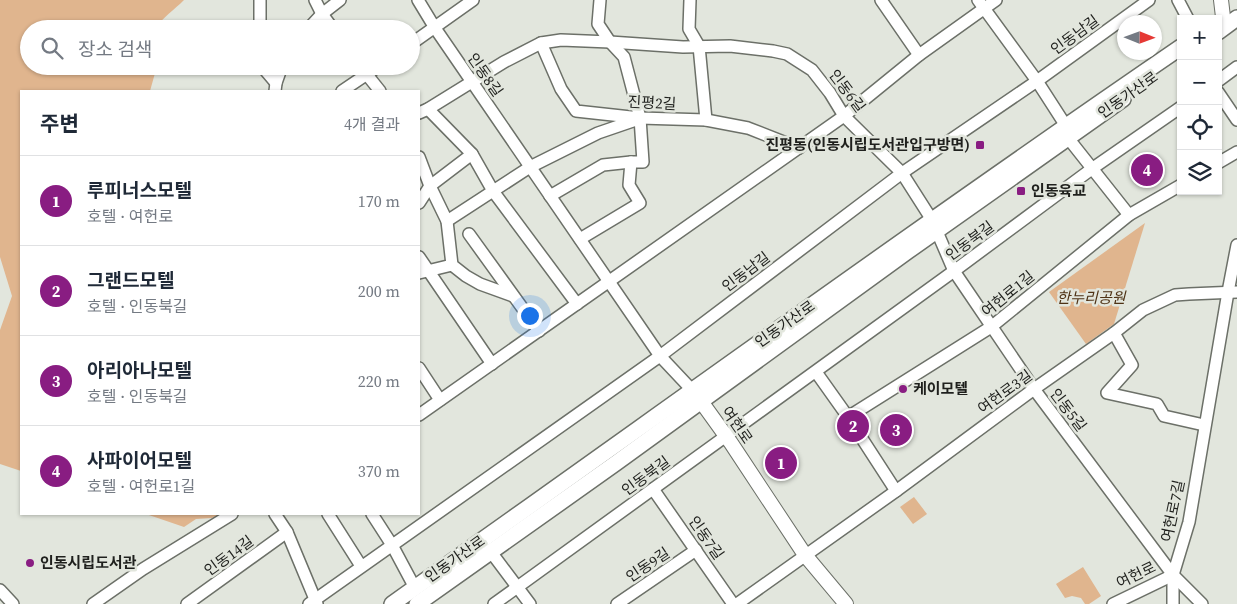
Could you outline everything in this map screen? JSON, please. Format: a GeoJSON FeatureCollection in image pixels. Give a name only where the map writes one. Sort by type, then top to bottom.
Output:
{"type":"FeatureCollection","features":[{"type":"Feature","properties":{"kind":"main road"},"geometry":{"type":"LineString","coordinates":[[1224,22],[1237,7]]}},
{"type":"Feature","properties":{"kind":"main road","name":"인동가산로"},"geometry":{"type":"LineString","coordinates":[[392,604],[498,529],[696,395],[1067,132],[1177,50]]}},
{"type":"Feature","properties":{"kind":"main road","name":"인동가산로"},"geometry":{"type":"LineString","coordinates":[[1067,132],[1178,60]]}},
{"type":"Feature","properties":{"kind":"main road","name":"인동가산로"},"geometry":{"type":"LineString","coordinates":[[417,604],[491,552],[696,395]]}},
{"type":"Feature","properties":{"kind":"street"},"geometry":{"type":"LineString","coordinates":[[260,0],[260,20]]}},
{"type":"Feature","properties":{"kind":"street"},"geometry":{"type":"LineString","coordinates":[[315,0],[326,20]]}},
{"type":"Feature","properties":{"kind":"street"},"geometry":{"type":"LineString","coordinates":[[316,20],[340,0]]}},
{"type":"Feature","properties":{"kind":"street","name":"인동8길"},"geometry":{"type":"LineString","coordinates":[[418,0],[471,82],[660,356],[696,395]]}},
{"type":"Feature","properties":{"kind":"street"},"geometry":{"type":"LineString","coordinates":[[420,38],[473,0]]}},
{"type":"Feature","properties":{"kind":"street"},"geometry":{"type":"LineString","coordinates":[[580,239],[640,203],[629,185],[637,162],[640,118],[624,57],[610,42],[598,24],[600,0]]}},
{"type":"Feature","properties":{"kind":"street"},"geometry":{"type":"LineString","coordinates":[[690,0],[690,29],[699,46],[706,120]]}},
{"type":"Feature","properties":{"kind":"street"},"geometry":{"type":"LineString","coordinates":[[881,0],[919,55]]}},
{"type":"Feature","properties":{"kind":"street"},"geometry":{"type":"LineString","coordinates":[[420,414],[844,116],[981,4],[996,0]]}},
{"type":"Feature","properties":{"kind":"street","name":"인동남길"},"geometry":{"type":"LineString","coordinates":[[276,515],[287,532],[313,603],[361,566],[660,356],[902,173],[1037,81],[1149,0]]}},
{"type":"Feature","properties":{"kind":"street"},"geometry":{"type":"LineString","coordinates":[[1178,0],[1186,15]]}},
{"type":"Feature","properties":{"kind":"street"},"geometry":{"type":"LineString","coordinates":[[1221,0],[1224,22]]}},
{"type":"Feature","properties":{"kind":"street"},"geometry":{"type":"LineString","coordinates":[[981,4],[1037,81],[1067,132],[1129,215]]}},
{"type":"Feature","properties":{"kind":"street","name":"인동6길"},"geometry":{"type":"LineString","coordinates":[[471,82],[504,62],[542,43],[561,40],[683,48],[730,46],[787,54],[812,70],[830,93],[844,116],[902,173],[934,225]]}},
{"type":"Feature","properties":{"kind":"street","name":"진평2길"},"geometry":{"type":"LineString","coordinates":[[542,43],[561,89],[576,111],[640,118],[706,120],[748,128],[798,148]]}},
{"type":"Feature","properties":{"kind":"street"},"geometry":{"type":"LineString","coordinates":[[1222,78],[1237,67]]}},
{"type":"Feature","properties":{"kind":"street"},"geometry":{"type":"LineString","coordinates":[[268,75],[276,87]]}},
{"type":"Feature","properties":{"kind":"street"},"geometry":{"type":"LineString","coordinates":[[343,90],[359,75]]}},
{"type":"Feature","properties":{"kind":"street"},"geometry":{"type":"LineString","coordinates":[[366,75],[379,90]]}},
{"type":"Feature","properties":{"kind":"street"},"geometry":{"type":"LineString","coordinates":[[471,82],[424,111],[472,154],[493,191],[577,304]]}},
{"type":"Feature","properties":{"kind":"street"},"geometry":{"type":"LineString","coordinates":[[1222,98],[1237,120]]}},
{"type":"Feature","properties":{"kind":"street","name":"인동북길"},"geometry":{"type":"LineString","coordinates":[[494,604],[816,372],[1093,168],[1177,110]]}},
{"type":"Feature","properties":{"kind":"street"},"geometry":{"type":"LineString","coordinates":[[446,221],[530,167],[598,133],[640,118]]}},
{"type":"Feature","properties":{"kind":"street"},"geometry":{"type":"LineString","coordinates":[[1222,161],[1237,152]]}},
{"type":"Feature","properties":{"kind":"street"},"geometry":{"type":"LineString","coordinates":[[420,201],[430,186],[472,154]]}},
{"type":"Feature","properties":{"kind":"street"},"geometry":{"type":"LineString","coordinates":[[420,160],[446,221],[452,264],[466,276],[480,284],[514,296]]}},
{"type":"Feature","properties":{"kind":"street"},"geometry":{"type":"LineString","coordinates":[[550,196],[603,165],[637,162]]}},
{"type":"Feature","properties":{"kind":"street","name":"여헌로1길"},"geometry":{"type":"LineString","coordinates":[[848,417],[991,327],[1129,215],[1177,187]]}},
{"type":"Feature","properties":{"kind":"street","name":"인동5길"},"geometry":{"type":"LineString","coordinates":[[934,225],[954,271],[1034,389],[1173,575],[1202,604]]}},
{"type":"Feature","properties":{"kind":"street"},"geometry":{"type":"LineString","coordinates":[[469,234],[538,331]]}},
{"type":"Feature","properties":{"kind":"street","name":"여헌로7길"},"geometry":{"type":"LineString","coordinates":[[1172,604],[1173,575],[1189,522],[1204,425],[1232,292],[1237,245]]}},
{"type":"Feature","properties":{"kind":"street"},"geometry":{"type":"LineString","coordinates":[[452,264],[423,272],[492,364]]}},
{"type":"Feature","properties":{"kind":"street","name":"여헌로3길"},"geometry":{"type":"LineString","coordinates":[[805,555],[1114,333],[1143,310],[1175,295],[1232,292]]}},
{"type":"Feature","properties":{"kind":"street"},"geometry":{"type":"LineString","coordinates":[[1114,333],[1132,366],[1107,393],[1158,404],[1164,416],[1204,425]]}},
{"type":"Feature","properties":{"kind":"street"},"geometry":{"type":"LineString","coordinates":[[420,370],[440,400]]}},
{"type":"Feature","properties":{"kind":"street"},"geometry":{"type":"LineString","coordinates":[[816,372],[896,491]]}},
{"type":"Feature","properties":{"kind":"street","name":"여헌로"},"geometry":{"type":"LineString","coordinates":[[696,395],[805,555],[846,604]]}},
{"type":"Feature","properties":{"kind":"street","name":"인동7길"},"geometry":{"type":"LineString","coordinates":[[653,489],[733,604]]}},
{"type":"Feature","properties":{"kind":"street"},"geometry":{"type":"LineString","coordinates":[[93,604],[143,569],[230,515]]}},
{"type":"Feature","properties":{"kind":"street"},"geometry":{"type":"LineString","coordinates":[[329,515],[361,566]]}},
{"type":"Feature","properties":{"kind":"street"},"geometry":{"type":"LineString","coordinates":[[373,515],[392,544],[415,588]]}},
{"type":"Feature","properties":{"kind":"street","name":"인동14길"},"geometry":{"type":"LineString","coordinates":[[188,604],[287,532]]}},
{"type":"Feature","properties":{"kind":"street","name":"인동9길"},"geometry":{"type":"LineString","coordinates":[[617,604],[696,550]]}},
{"type":"Feature","properties":{"kind":"street"},"geometry":{"type":"LineString","coordinates":[[491,552],[530,604]]}},
{"type":"Feature","properties":{"kind":"street"},"geometry":{"type":"LineString","coordinates":[[737,604],[805,555]]}},
{"type":"Feature","properties":{"kind":"street","name":"여헌로"},"geometry":{"type":"LineString","coordinates":[[1113,604],[1173,575]]}},
{"type":"Feature","properties":{"kind":"street"},"geometry":{"type":"LineString","coordinates":[[0,590],[12,604]]}},
{"type":"Feature","properties":{"kind":"green space"},"geometry":{"type":"Polygon","coordinates":[[[0,0],[184,0],[162,20],[20,20],[20,75],[154,75],[150,90],[20,90],[20,471],[0,464],[0,330],[12,296],[0,257],[0,0]]]}},
{"type":"Feature","properties":{"kind":"green space","name":"한누리공원"},"geometry":{"type":"Polygon","coordinates":[[[1145,223],[1114,324],[1086,344],[1049,292],[1145,223]]]}},
{"type":"Feature","properties":{"kind":"green space"},"geometry":{"type":"Polygon","coordinates":[[[914,497],[927,514],[913,524],[900,507],[914,497]]]}},
{"type":"Feature","properties":{"kind":"green space"},"geometry":{"type":"Polygon","coordinates":[[[149,515],[219,515],[212,518],[196,519],[184,527],[149,515]]]}},
{"type":"Feature","properties":{"kind":"green space"},"geometry":{"type":"Polygon","coordinates":[[[1083,567],[1101,596],[1089,604],[1085,604],[1081,598],[1072,596],[1065,598],[1056,584],[1083,567]]]}},
{"type":"Feature","properties":{"kind":"place","name":"진평동(인동시립도서관입구방면)"},"geometry":{"type":"Point","coordinates":[980,145]}},
{"type":"Feature","properties":{"kind":"place","name":"사파이어모텔"},"geometry":{"type":"Point","coordinates":[1147,170]}},
{"type":"Feature","properties":{"kind":"place","name":"인동육교"},"geometry":{"type":"Point","coordinates":[1021,191]}},
{"type":"Feature","properties":{"kind":"place","name":"케이모텔"},"geometry":{"type":"Point","coordinates":[903,389]}},
{"type":"Feature","properties":{"kind":"place","name":"그랜드모텔"},"geometry":{"type":"Point","coordinates":[853,426]}},
{"type":"Feature","properties":{"kind":"place","name":"아리아나모텔"},"geometry":{"type":"Point","coordinates":[896,430]}},
{"type":"Feature","properties":{"kind":"place","name":"루피너스모텔"},"geometry":{"type":"Point","coordinates":[781,463]}},
{"type":"Feature","properties":{"kind":"place","name":"인동시립도서관"},"geometry":{"type":"Point","coordinates":[30,563]}}]}
